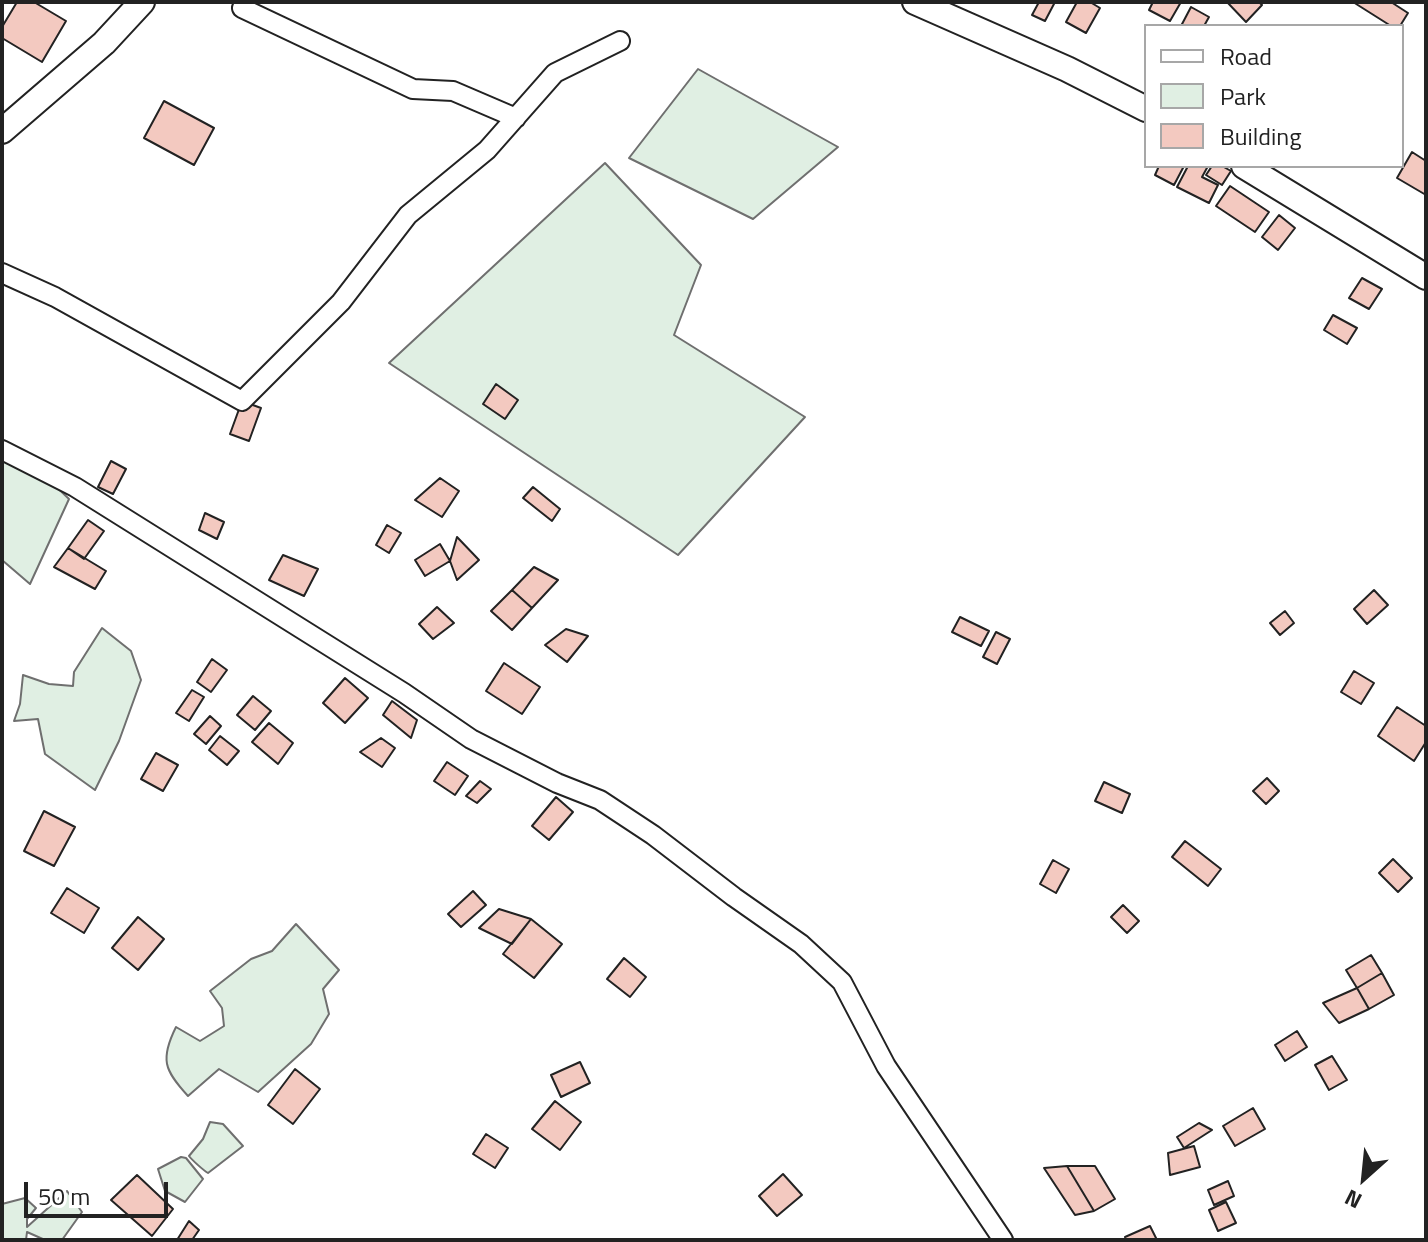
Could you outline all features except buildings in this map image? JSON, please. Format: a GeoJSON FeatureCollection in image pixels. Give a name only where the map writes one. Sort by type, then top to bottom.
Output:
{"type":"FeatureCollection","features":[{"type":"Feature","properties":{"kind":"main road"},"geometry":{"type":"LineString","coordinates":[[2,131],[104,43],[142,2]]}},
{"type":"Feature","properties":{"kind":"main road"},"geometry":{"type":"LineString","coordinates":[[915,2],[1067,69],[1144,108]]}},
{"type":"Feature","properties":{"kind":"main road"},"geometry":{"type":"LineString","coordinates":[[1247,168],[1426,277]]}},
{"type":"Feature","properties":{"kind":"street"},"geometry":{"type":"LineString","coordinates":[[242,8],[413,89],[453,91],[516,118]]}},
{"type":"Feature","properties":{"kind":"street"},"geometry":{"type":"LineString","coordinates":[[2,273],[55,297],[242,401],[341,302],[408,215],[487,150],[555,73],[620,41]]}},
{"type":"Feature","properties":{"kind":"street"},"geometry":{"type":"LineString","coordinates":[[2,450],[75,487],[471,739],[557,783],[600,800],[653,835],[801,944],[842,982],[886,1066],[1003,1240]]}},
{"type":"Feature","properties":{"kind":"green space"},"geometry":{"type":"Polygon","coordinates":[[[698,69],[838,147],[753,219],[629,158],[698,69]]]}},
{"type":"Feature","properties":{"kind":"green space"},"geometry":{"type":"Polygon","coordinates":[[[605,163],[701,265],[674,335],[805,417],[678,555],[389,363],[605,163]]]}},
{"type":"Feature","properties":{"kind":"green space"},"geometry":{"type":"Polygon","coordinates":[[[2,456],[44,475],[69,499],[30,584],[2,560],[2,456]]]}},
{"type":"Feature","properties":{"kind":"green space"},"geometry":{"type":"Polygon","coordinates":[[[102,628],[131,651],[141,680],[119,741],[95,790],[45,754],[38,719],[14,721],[20,704],[23,675],[49,684],[73,686],[74,672],[102,628]]]}},
{"type":"Feature","properties":{"kind":"green space"},"geometry":{"type":"Polygon","coordinates":[[[296,924],[339,970],[323,989],[329,1014],[311,1044],[258,1092],[219,1069],[188,1096],[167,1064],[166,1056],[176,1027],[200,1041],[224,1026],[222,1008],[210,991],[251,959],[272,951],[296,924]]]}},
{"type":"Feature","properties":{"kind":"green space"},"geometry":{"type":"Polygon","coordinates":[[[210,1122],[223,1124],[243,1146],[208,1173],[189,1156],[203,1139],[210,1122]]]}},
{"type":"Feature","properties":{"kind":"green space"},"geometry":{"type":"Polygon","coordinates":[[[181,1157],[186,1158],[203,1179],[185,1202],[165,1191],[158,1169],[181,1157]]]}},
{"type":"Feature","properties":{"kind":"green space"},"geometry":{"type":"Polygon","coordinates":[[[67,1191],[82,1212],[62,1240],[45,1240],[27,1232],[26,1240],[2,1240],[2,1204],[25,1198],[36,1208],[27,1219],[27,1227],[67,1191]]]}}]}
